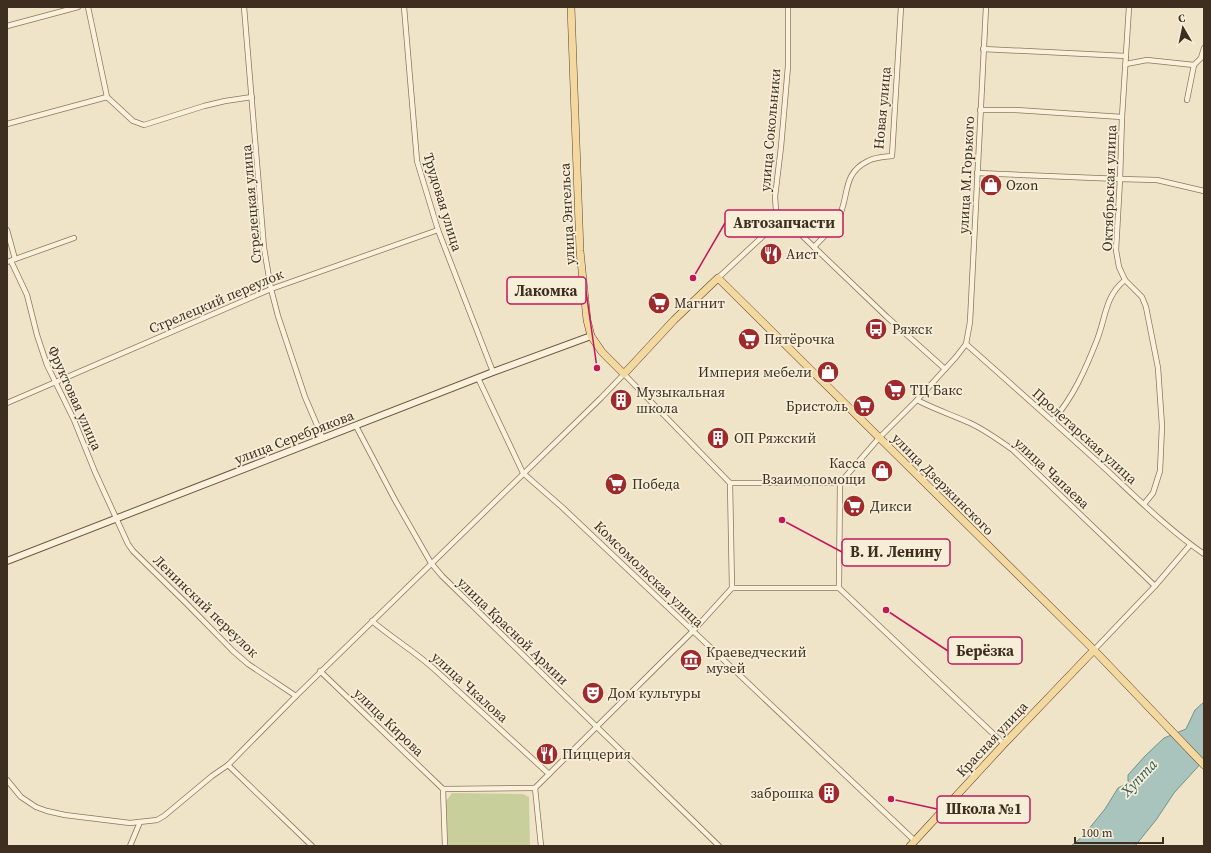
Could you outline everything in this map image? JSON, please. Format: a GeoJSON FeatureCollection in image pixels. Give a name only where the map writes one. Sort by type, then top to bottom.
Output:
{"type":"FeatureCollection","features":[{"type":"Feature","properties":{"kind":"main road","name":"улица Энгельса"},"geometry":{"type":"LineString","coordinates":[[572,7],[580,251],[587,320],[591,336],[602,352],[624,374]]}},
{"type":"Feature","properties":{"kind":"main road"},"geometry":{"type":"LineString","coordinates":[[624,374],[674,320],[718,278]]}},
{"type":"Feature","properties":{"kind":"main road","name":"улица Дзержинского"},"geometry":{"type":"LineString","coordinates":[[718,278],[1094,650],[1204,765]]}},
{"type":"Feature","properties":{"kind":"main road","name":"улица Серебрякова"},"geometry":{"type":"LineString","coordinates":[[7,561],[493,372],[591,336]]}},
{"type":"Feature","properties":{"kind":"main road","name":"Красная улица"},"geometry":{"type":"LineString","coordinates":[[912,843],[1094,650]]}},
{"type":"Feature","properties":{"kind":"street"},"geometry":{"type":"LineString","coordinates":[[7,26],[78,7]]}},
{"type":"Feature","properties":{"kind":"street"},"geometry":{"type":"LineString","coordinates":[[88,7],[107,97],[133,121],[144,125],[204,106],[225,101],[252,98]]}},
{"type":"Feature","properties":{"kind":"street","name":"Стрелецкая улица"},"geometry":{"type":"LineString","coordinates":[[244,7],[264,248],[271,289],[278,316],[302,390],[323,439]]}},
{"type":"Feature","properties":{"kind":"street","name":"Трудовая улица"},"geometry":{"type":"LineString","coordinates":[[404,7],[417,161],[438,230],[493,372]]}},
{"type":"Feature","properties":{"kind":"street","name":"улица Сокольники"},"geometry":{"type":"LineString","coordinates":[[777,223],[775,197],[788,66],[788,7]]}},
{"type":"Feature","properties":{"kind":"street","name":"Новая улица"},"geometry":{"type":"LineString","coordinates":[[814,247],[833,227],[839,218],[852,172],[868,160],[892,156],[901,7]]}},
{"type":"Feature","properties":{"kind":"street","name":"улица М.Горького"},"geometry":{"type":"LineString","coordinates":[[966,344],[970,322],[986,7]]}},
{"type":"Feature","properties":{"kind":"street","name":"Октябрьская улица"},"geometry":{"type":"LineString","coordinates":[[1125,280],[1119,266],[1116,250],[1129,7]]}},
{"type":"Feature","properties":{"kind":"street"},"geometry":{"type":"LineString","coordinates":[[1187,100],[1194,65],[1201,58],[1204,48]]}},
{"type":"Feature","properties":{"kind":"street"},"geometry":{"type":"LineString","coordinates":[[984,49],[1126,56]]}},
{"type":"Feature","properties":{"kind":"street"},"geometry":{"type":"LineString","coordinates":[[1126,64],[1135,61],[1147,60],[1194,65]]}},
{"type":"Feature","properties":{"kind":"street"},"geometry":{"type":"LineString","coordinates":[[7,124],[107,97]]}},
{"type":"Feature","properties":{"kind":"street"},"geometry":{"type":"LineString","coordinates":[[980,110],[1015,110],[1122,117]]}},
{"type":"Feature","properties":{"kind":"street"},"geometry":{"type":"LineString","coordinates":[[977,173],[1157,180],[1204,190]]}},
{"type":"Feature","properties":{"kind":"street"},"geometry":{"type":"LineString","coordinates":[[718,278],[777,223],[785,223],[792,226],[887,317],[945,369]]}},
{"type":"Feature","properties":{"kind":"street","name":"Фруктовая улица"},"geometry":{"type":"LineString","coordinates":[[7,230],[11,261],[27,295],[37,335],[47,365],[74,420],[95,472],[117,519]]}},
{"type":"Feature","properties":{"kind":"street","name":"Стрелецкий переулок"},"geometry":{"type":"LineString","coordinates":[[7,403],[271,289],[438,230]]}},
{"type":"Feature","properties":{"kind":"street"},"geometry":{"type":"LineString","coordinates":[[11,261],[74,238]]}},
{"type":"Feature","properties":{"kind":"street"},"geometry":{"type":"LineString","coordinates":[[1053,420],[1063,408],[1089,360],[1098,338],[1108,302],[1112,294],[1116,287],[1125,280],[1142,298],[1146,307],[1158,368],[1162,426],[1161,463],[1158,481],[1153,492],[1144,504]]}},
{"type":"Feature","properties":{"kind":"street"},"geometry":{"type":"LineString","coordinates":[[839,588],[840,483],[879,438],[918,400],[966,344]]}},
{"type":"Feature","properties":{"kind":"street","name":"Пролетарская улица"},"geometry":{"type":"LineString","coordinates":[[966,344],[1053,420],[1144,504],[1190,544],[1204,554]]}},
{"type":"Feature","properties":{"kind":"street"},"geometry":{"type":"LineString","coordinates":[[7,780],[20,797],[47,812],[110,822],[130,823],[157,820],[164,816],[212,776],[228,765],[320,671],[624,374]]}},
{"type":"Feature","properties":{"kind":"street","name":"улица Энгельса"},"geometry":{"type":"LineString","coordinates":[[624,374],[730,483]]}},
{"type":"Feature","properties":{"kind":"street"},"geometry":{"type":"LineString","coordinates":[[478,378],[523,473]]}},
{"type":"Feature","properties":{"kind":"street","name":"улица Чапаева"},"geometry":{"type":"LineString","coordinates":[[918,400],[971,424],[996,438],[1013,450],[1155,586]]}},
{"type":"Feature","properties":{"kind":"street","name":"улица Красной Армии"},"geometry":{"type":"LineString","coordinates":[[356,426],[395,500],[431,563],[442,576],[719,846]]}},
{"type":"Feature","properties":{"kind":"street","name":"Комсомольская улица"},"geometry":{"type":"LineString","coordinates":[[523,473],[563,508],[693,631],[912,843]]}},
{"type":"Feature","properties":{"kind":"street"},"geometry":{"type":"LineString","coordinates":[[445,846],[442,789],[535,788],[693,631],[732,588],[730,483],[840,483]]}},
{"type":"Feature","properties":{"kind":"street","name":"Ленинский переулок"},"geometry":{"type":"LineString","coordinates":[[117,519],[128,544],[133,551],[233,651],[248,664],[296,696]]}},
{"type":"Feature","properties":{"kind":"street"},"geometry":{"type":"LineString","coordinates":[[1094,650],[1155,586],[1190,544]]}},
{"type":"Feature","properties":{"kind":"street"},"geometry":{"type":"LineString","coordinates":[[732,588],[839,588],[1004,744]]}},
{"type":"Feature","properties":{"kind":"street","name":"улица Чкалова"},"geometry":{"type":"LineString","coordinates":[[372,621],[418,655],[550,774]]}},
{"type":"Feature","properties":{"kind":"street","name":"улица Кирова"},"geometry":{"type":"LineString","coordinates":[[320,671],[442,789]]}},
{"type":"Feature","properties":{"kind":"street"},"geometry":{"type":"LineString","coordinates":[[228,765],[312,846]]}},
{"type":"Feature","properties":{"kind":"street"},"geometry":{"type":"LineString","coordinates":[[535,788],[540,846]]}},
{"type":"Feature","properties":{"kind":"street"},"geometry":{"type":"LineString","coordinates":[[130,846],[140,822]]}},
{"type":"Feature","properties":{"kind":"green space"},"geometry":{"type":"Polygon","coordinates":[[[452,793],[523,794],[529,797],[530,846],[448,846],[446,801],[452,793]]]}},
{"type":"Feature","properties":{"kind":"water","name":"Хупта"},"geometry":{"type":"Polygon","coordinates":[[[1204,702],[1204,760],[1174,793],[1156,820],[1135,846],[1071,846],[1083,836],[1105,809],[1118,788],[1128,783],[1128,775],[1145,756],[1164,738],[1186,729],[1195,710],[1204,702]]]}},
{"type":"Feature","properties":{"kind":"place","name":"Ozon"},"geometry":{"type":"Point","coordinates":[991,185]}},
{"type":"Feature","properties":{"kind":"place","name":"Аист"},"geometry":{"type":"Point","coordinates":[771,254]}},
{"type":"Feature","properties":{"kind":"place","name":"Автозапчасти"},"geometry":{"type":"Point","coordinates":[693,278]}},
{"type":"Feature","properties":{"kind":"place","name":"Магнит"},"geometry":{"type":"Point","coordinates":[659,303]}},
{"type":"Feature","properties":{"kind":"place","name":"Ряжск"},"geometry":{"type":"Point","coordinates":[876,329]}},
{"type":"Feature","properties":{"kind":"place","name":"Пятёрочка"},"geometry":{"type":"Point","coordinates":[749,339]}},
{"type":"Feature","properties":{"kind":"place","name":"Лакомка"},"geometry":{"type":"Point","coordinates":[597,368]}},
{"type":"Feature","properties":{"kind":"place","name":"Империя мебели"},"geometry":{"type":"Point","coordinates":[828,372]}},
{"type":"Feature","properties":{"kind":"place","name":"ТЦ Бакс"},"geometry":{"type":"Point","coordinates":[895,390]}},
{"type":"Feature","properties":{"kind":"place","name":"Музыкальная школа"},"geometry":{"type":"Point","coordinates":[621,400]}},
{"type":"Feature","properties":{"kind":"place","name":"Бристоль"},"geometry":{"type":"Point","coordinates":[864,406]}},
{"type":"Feature","properties":{"kind":"place","name":"ОП Ряжский"},"geometry":{"type":"Point","coordinates":[718,438]}},
{"type":"Feature","properties":{"kind":"place","name":"Касса Взаимопомощи"},"geometry":{"type":"Point","coordinates":[882,471]}},
{"type":"Feature","properties":{"kind":"place","name":"Победа"},"geometry":{"type":"Point","coordinates":[616,484]}},
{"type":"Feature","properties":{"kind":"place","name":"Дикси"},"geometry":{"type":"Point","coordinates":[854,506]}},
{"type":"Feature","properties":{"kind":"place","name":"В. И. Ленину"},"geometry":{"type":"Point","coordinates":[782,520]}},
{"type":"Feature","properties":{"kind":"place","name":"Берёзка"},"geometry":{"type":"Point","coordinates":[886,610]}},
{"type":"Feature","properties":{"kind":"place","name":"Краеведческий музей"},"geometry":{"type":"Point","coordinates":[691,660]}},
{"type":"Feature","properties":{"kind":"place","name":"Дом культуры"},"geometry":{"type":"Point","coordinates":[593,693]}},
{"type":"Feature","properties":{"kind":"place","name":"Пиццерия"},"geometry":{"type":"Point","coordinates":[547,754]}},
{"type":"Feature","properties":{"kind":"place","name":"заброшка"},"geometry":{"type":"Point","coordinates":[829,793]}},
{"type":"Feature","properties":{"kind":"place","name":"Школа №1"},"geometry":{"type":"Point","coordinates":[891,799]}}]}
